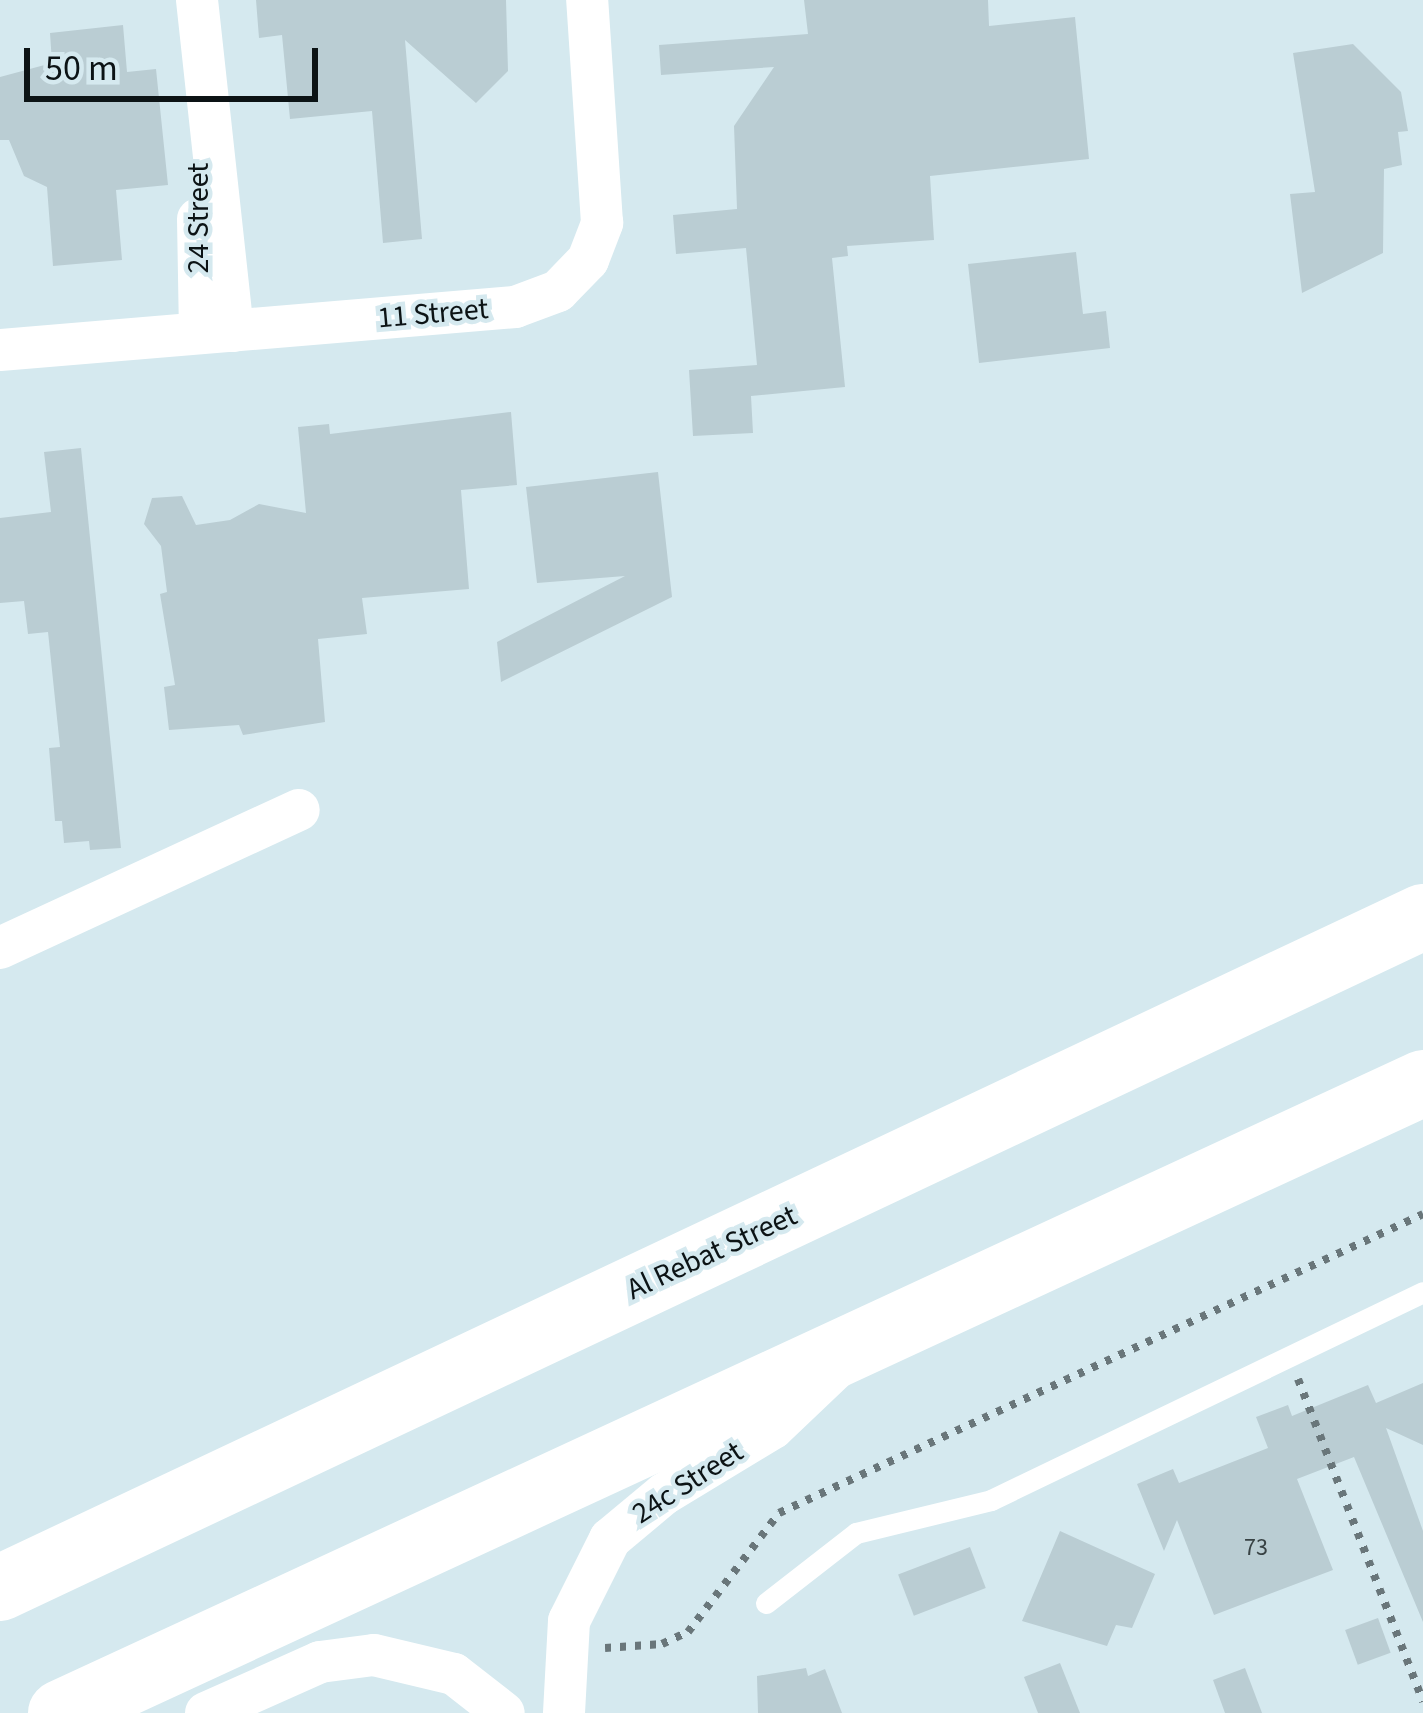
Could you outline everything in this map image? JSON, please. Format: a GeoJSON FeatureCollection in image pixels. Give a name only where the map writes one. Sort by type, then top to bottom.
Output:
{"type":"FeatureCollection","features":[{"type":"Feature","properties":{"kind":"highway","name":"Al Rebat Street"},"geometry":{"type":"LineString","coordinates":[[0,1588],[1423,917]]}},
{"type":"Feature","properties":{"kind":"highway"},"geometry":{"type":"LineString","coordinates":[[61,1713],[1423,1083]]}},
{"type":"Feature","properties":{"kind":"street","name":"24 Street"},"geometry":{"type":"LineString","coordinates":[[197,0],[216,332]]}},
{"type":"Feature","properties":{"kind":"street","name":"11 Street"},"geometry":{"type":"LineString","coordinates":[[0,350],[515,307],[576,276],[597,242],[604,203],[587,0]]}},
{"type":"Feature","properties":{"kind":"street"},"geometry":{"type":"LineString","coordinates":[[0,947],[299,810]]}},
{"type":"Feature","properties":{"kind":"street","name":"24c Street"},"geometry":{"type":"LineString","coordinates":[[564,1713],[565,1650],[579,1590],[610,1539],[664,1494],[772,1429],[849,1352]]}},
{"type":"Feature","properties":{"kind":"street"},"geometry":{"type":"LineString","coordinates":[[206,1713],[320,1662],[374,1655],[454,1674],[504,1713]]}},
{"type":"Feature","properties":{"kind":"lane"},"geometry":{"type":"LineString","coordinates":[[766,1603],[856,1533],[991,1501],[1423,1292]]}},
{"type":"Feature","properties":{"kind":"path"},"geometry":{"type":"LineString","coordinates":[[565,1650],[674,1640],[700,1622],[779,1513],[1423,1214]]}},
{"type":"Feature","properties":{"kind":"path"},"geometry":{"type":"LineString","coordinates":[[1289,1354],[1423,1702]]}},
{"type":"Feature","properties":{"kind":"building"},"geometry":{"type":"Polygon","coordinates":[[[256,0],[506,0],[508,71],[476,103],[405,40],[422,239],[383,243],[372,111],[290,119],[282,35],[259,38],[256,0]]]}},
{"type":"Feature","properties":{"kind":"building"},"geometry":{"type":"Polygon","coordinates":[[[804,0],[988,0],[989,26],[1075,17],[1089,159],[930,176],[934,240],[847,246],[848,256],[832,258],[845,387],[751,396],[753,433],[693,436],[689,370],[757,365],[746,248],[676,254],[673,215],[737,209],[734,126],[774,67],[661,75],[659,45],[808,34],[804,0]]]}},
{"type":"Feature","properties":{"kind":"building"},"geometry":{"type":"Polygon","coordinates":[[[123,25],[127,72],[156,69],[168,185],[116,190],[122,260],[53,266],[47,187],[24,176],[9,140],[0,140],[0,77],[52,63],[50,33],[123,25]]]}},
{"type":"Feature","properties":{"kind":"building"},"geometry":{"type":"Polygon","coordinates":[[[1353,44],[1401,92],[1408,131],[1398,132],[1402,165],[1384,169],[1383,253],[1302,293],[1290,194],[1315,192],[1293,53],[1353,44]]]}},
{"type":"Feature","properties":{"kind":"building"},"geometry":{"type":"Polygon","coordinates":[[[1076,252],[1083,314],[1106,311],[1110,348],[979,363],[968,264],[1076,252]]]}},
{"type":"Feature","properties":{"kind":"building"},"geometry":{"type":"Polygon","coordinates":[[[511,412],[517,485],[461,490],[469,589],[362,598],[367,634],[318,639],[325,722],[243,735],[239,725],[169,730],[164,687],[175,685],[160,594],[167,592],[161,546],[144,524],[152,498],[182,496],[196,525],[230,520],[259,504],[306,513],[298,427],[329,424],[330,434],[511,412]]]}},
{"type":"Feature","properties":{"kind":"building"},"geometry":{"type":"Polygon","coordinates":[[[81,448],[121,848],[90,850],[89,841],[64,843],[62,821],[55,821],[49,748],[60,747],[48,632],[28,634],[24,601],[0,603],[0,518],[51,512],[44,452],[81,448]]]}},
{"type":"Feature","properties":{"kind":"building"},"geometry":{"type":"Polygon","coordinates":[[[658,472],[672,597],[501,682],[497,642],[625,576],[537,583],[526,487],[658,472]]]}},
{"type":"Feature","properties":{"kind":"building"},"geometry":{"type":"Polygon","coordinates":[[[1423,1383],[1423,1445],[1386,1428],[1423,1531],[1423,1622],[1354,1457],[1297,1479],[1333,1570],[1214,1615],[1177,1520],[1164,1551],[1137,1484],[1173,1469],[1179,1483],[1268,1448],[1256,1417],[1288,1405],[1292,1416],[1368,1385],[1376,1403],[1423,1383]]]}},
{"type":"Feature","properties":{"kind":"building"},"geometry":{"type":"Polygon","coordinates":[[[1060,1531],[1155,1574],[1132,1628],[1116,1625],[1107,1646],[1022,1621],[1060,1531]]]}},
{"type":"Feature","properties":{"kind":"building"},"geometry":{"type":"Polygon","coordinates":[[[970,1547],[986,1588],[914,1616],[898,1575],[970,1547]]]}},
{"type":"Feature","properties":{"kind":"building"},"geometry":{"type":"Polygon","coordinates":[[[1378,1618],[1391,1653],[1358,1665],[1345,1630],[1378,1618]]]}},
{"type":"Feature","properties":{"kind":"building"},"geometry":{"type":"Polygon","coordinates":[[[1060,1663],[1080,1713],[1038,1713],[1024,1677],[1060,1663]]]}},
{"type":"Feature","properties":{"kind":"building"},"geometry":{"type":"Polygon","coordinates":[[[806,1668],[808,1676],[825,1669],[842,1713],[758,1713],[757,1676],[806,1668]]]}},
{"type":"Feature","properties":{"kind":"building"},"geometry":{"type":"Polygon","coordinates":[[[1245,1668],[1262,1713],[1225,1713],[1213,1680],[1245,1668]]]}}]}
